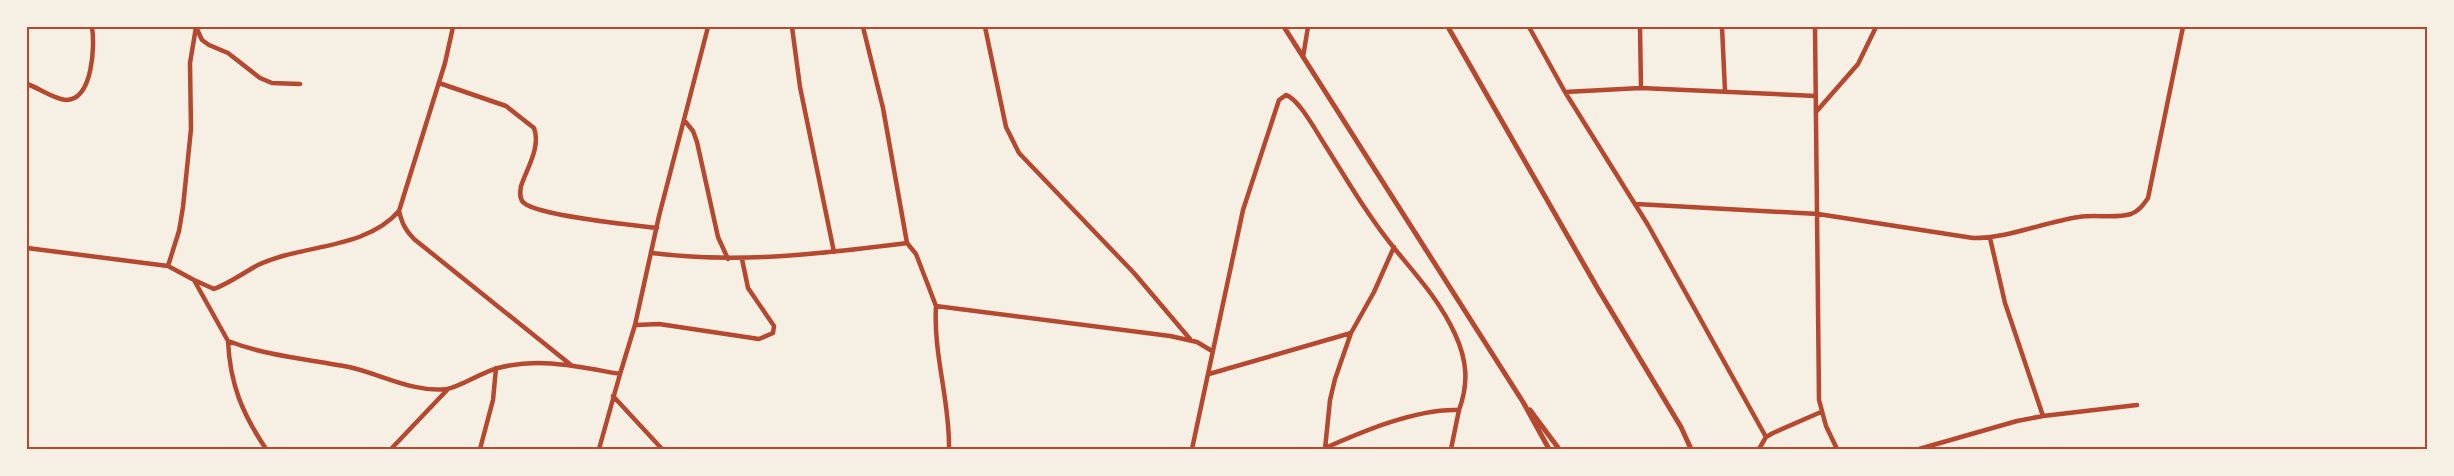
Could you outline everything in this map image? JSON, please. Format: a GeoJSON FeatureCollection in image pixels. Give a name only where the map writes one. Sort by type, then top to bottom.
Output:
{"type":"FeatureCollection","features":[{"type":"Feature","properties":{"kind":"street"},"geometry":{"type":"LineString","coordinates":[[27,84],[60,98],[68,100],[75,98],[85,84],[91,69],[95,52],[92,27]]}},
{"type":"Feature","properties":{"kind":"street"},"geometry":{"type":"LineString","coordinates":[[196,27],[202,40],[237,58],[260,78],[272,82],[300,84]]}},
{"type":"Feature","properties":{"kind":"street"},"geometry":{"type":"LineString","coordinates":[[168,266],[179,231],[183,207],[190,129],[190,63],[196,27]]}},
{"type":"Feature","properties":{"kind":"street"},"geometry":{"type":"LineString","coordinates":[[27,248],[168,266],[214,289],[231,282],[259,265],[366,235],[389,222],[399,211],[451,44],[453,27]]}},
{"type":"Feature","properties":{"kind":"street"},"geometry":{"type":"LineString","coordinates":[[599,449],[635,325],[708,27]]}},
{"type":"Feature","properties":{"kind":"street"},"geometry":{"type":"LineString","coordinates":[[792,27],[800,87],[834,252]]}},
{"type":"Feature","properties":{"kind":"street"},"geometry":{"type":"LineString","coordinates":[[863,27],[883,108],[907,243],[916,254],[936,306],[937,338],[950,449]]}},
{"type":"Feature","properties":{"kind":"street"},"geometry":{"type":"LineString","coordinates":[[985,27],[1006,127],[1019,153],[1134,273],[1191,340]]}},
{"type":"Feature","properties":{"kind":"street"},"geometry":{"type":"LineString","coordinates":[[1284,27],[1523,402],[1549,449]]}},
{"type":"Feature","properties":{"kind":"street"},"geometry":{"type":"LineString","coordinates":[[1303,57],[1308,27]]}},
{"type":"Feature","properties":{"kind":"street"},"geometry":{"type":"LineString","coordinates":[[1448,27],[1598,289],[1681,427],[1691,449]]}},
{"type":"Feature","properties":{"kind":"street"},"geometry":{"type":"LineString","coordinates":[[1529,27],[1565,92],[1636,204],[1766,437]]}},
{"type":"Feature","properties":{"kind":"street"},"geometry":{"type":"LineString","coordinates":[[1640,27],[1641,88]]}},
{"type":"Feature","properties":{"kind":"street"},"geometry":{"type":"LineString","coordinates":[[1722,27],[1725,91]]}},
{"type":"Feature","properties":{"kind":"street"},"geometry":{"type":"LineString","coordinates":[[1815,27],[1821,412],[1837,449]]}},
{"type":"Feature","properties":{"kind":"street"},"geometry":{"type":"LineString","coordinates":[[1816,112],[1858,64],[1876,27]]}},
{"type":"Feature","properties":{"kind":"street"},"geometry":{"type":"LineString","coordinates":[[1636,204],[1818,214],[1928,233],[1990,238],[2080,216],[2120,216],[2133,213],[2148,198],[2183,27]]}},
{"type":"Feature","properties":{"kind":"street"},"geometry":{"type":"LineString","coordinates":[[439,83],[506,106],[534,128],[536,144],[521,188],[522,202],[532,207],[565,215],[657,228]]}},
{"type":"Feature","properties":{"kind":"street"},"geometry":{"type":"LineString","coordinates":[[1565,92],[1641,88],[1816,96]]}},
{"type":"Feature","properties":{"kind":"street"},"geometry":{"type":"LineString","coordinates":[[1192,449],[1243,210],[1279,100],[1283,95],[1291,97],[1306,116],[1360,201],[1430,291],[1455,334],[1463,356],[1466,392],[1459,410],[1451,449]]}},
{"type":"Feature","properties":{"kind":"street"},"geometry":{"type":"LineString","coordinates":[[684,120],[693,131],[697,142],[718,237],[728,259]]}},
{"type":"Feature","properties":{"kind":"street"},"geometry":{"type":"LineString","coordinates":[[399,211],[405,230],[414,239],[571,365]]}},
{"type":"Feature","properties":{"kind":"street"},"geometry":{"type":"LineString","coordinates":[[1990,238],[2005,303],[2043,416]]}},
{"type":"Feature","properties":{"kind":"street"},"geometry":{"type":"LineString","coordinates":[[652,253],[693,258],[742,259],[834,252],[907,243]]}},
{"type":"Feature","properties":{"kind":"street"},"geometry":{"type":"LineString","coordinates":[[1394,247],[1374,292],[1351,333],[1330,400],[1324,449],[1427,412],[1442,409],[1459,410]]}},
{"type":"Feature","properties":{"kind":"street"},"geometry":{"type":"LineString","coordinates":[[635,325],[659,324],[759,339],[768,337],[773,333],[774,326],[748,288],[742,259]]}},
{"type":"Feature","properties":{"kind":"street"},"geometry":{"type":"LineString","coordinates":[[194,280],[213,318],[228,341],[229,367],[246,420],[266,449]]}},
{"type":"Feature","properties":{"kind":"street"},"geometry":{"type":"LineString","coordinates":[[936,306],[1170,336],[1191,340],[1212,351]]}},
{"type":"Feature","properties":{"kind":"street"},"geometry":{"type":"LineString","coordinates":[[1209,374],[1351,333]]}},
{"type":"Feature","properties":{"kind":"street"},"geometry":{"type":"LineString","coordinates":[[228,341],[262,353],[371,372],[409,386],[448,389]]}},
{"type":"Feature","properties":{"kind":"street"},"geometry":{"type":"LineString","coordinates":[[391,449],[448,389],[496,368],[535,362],[571,365],[620,374]]}},
{"type":"Feature","properties":{"kind":"street"},"geometry":{"type":"LineString","coordinates":[[480,449],[493,400],[496,368]]}},
{"type":"Feature","properties":{"kind":"street"},"geometry":{"type":"LineString","coordinates":[[614,396],[662,449]]}},
{"type":"Feature","properties":{"kind":"street"},"geometry":{"type":"LineString","coordinates":[[1523,402],[1559,449]]}},
{"type":"Feature","properties":{"kind":"street"},"geometry":{"type":"LineString","coordinates":[[1919,449],[2017,421],[2137,405]]}},
{"type":"Feature","properties":{"kind":"street"},"geometry":{"type":"LineString","coordinates":[[1760,449],[1766,437],[1821,412]]}}]}
